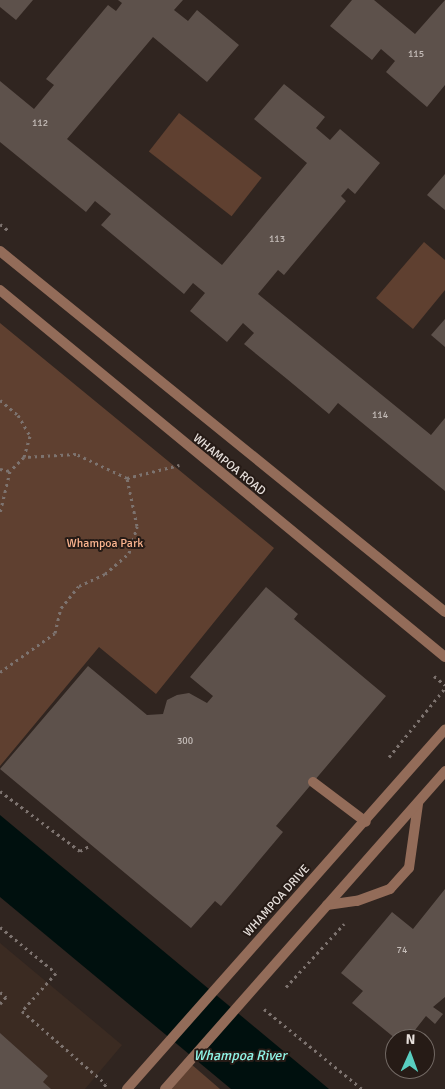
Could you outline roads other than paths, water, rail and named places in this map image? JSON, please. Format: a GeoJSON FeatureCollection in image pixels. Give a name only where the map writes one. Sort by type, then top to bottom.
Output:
{"type":"FeatureCollection","features":[{"type":"Feature","properties":{"kind":"street","name":"WHAMPOA ROAD"},"geometry":{"type":"LineString","coordinates":[[0,251],[445,612]]}},
{"type":"Feature","properties":{"kind":"street","name":"WHAMPOA ROAD"},"geometry":{"type":"LineString","coordinates":[[0,290],[445,656]]}},
{"type":"Feature","properties":{"kind":"street","name":"WHAMPOA DRIVE"},"geometry":{"type":"LineString","coordinates":[[127,1089],[366,822],[445,729]]}},
{"type":"Feature","properties":{"kind":"street"},"geometry":{"type":"LineString","coordinates":[[165,1089],[264,975],[418,804],[445,771]]}},
{"type":"Feature","properties":{"kind":"street"},"geometry":{"type":"LineString","coordinates":[[313,782],[366,822]]}},
{"type":"Feature","properties":{"kind":"street"},"geometry":{"type":"LineString","coordinates":[[327,905],[390,889],[409,868],[418,804]]}},
{"type":"Feature","properties":{"kind":"water","name":"Whampoa River"},"geometry":{"type":"Polygon","coordinates":[[[0,815],[329,1089],[231,1089],[0,897],[0,815]]]}},
{"type":"Feature","properties":{"kind":"park label","name":"Whampoa Park"},"geometry":{"type":"Point","coordinates":[105,544]}}]}
